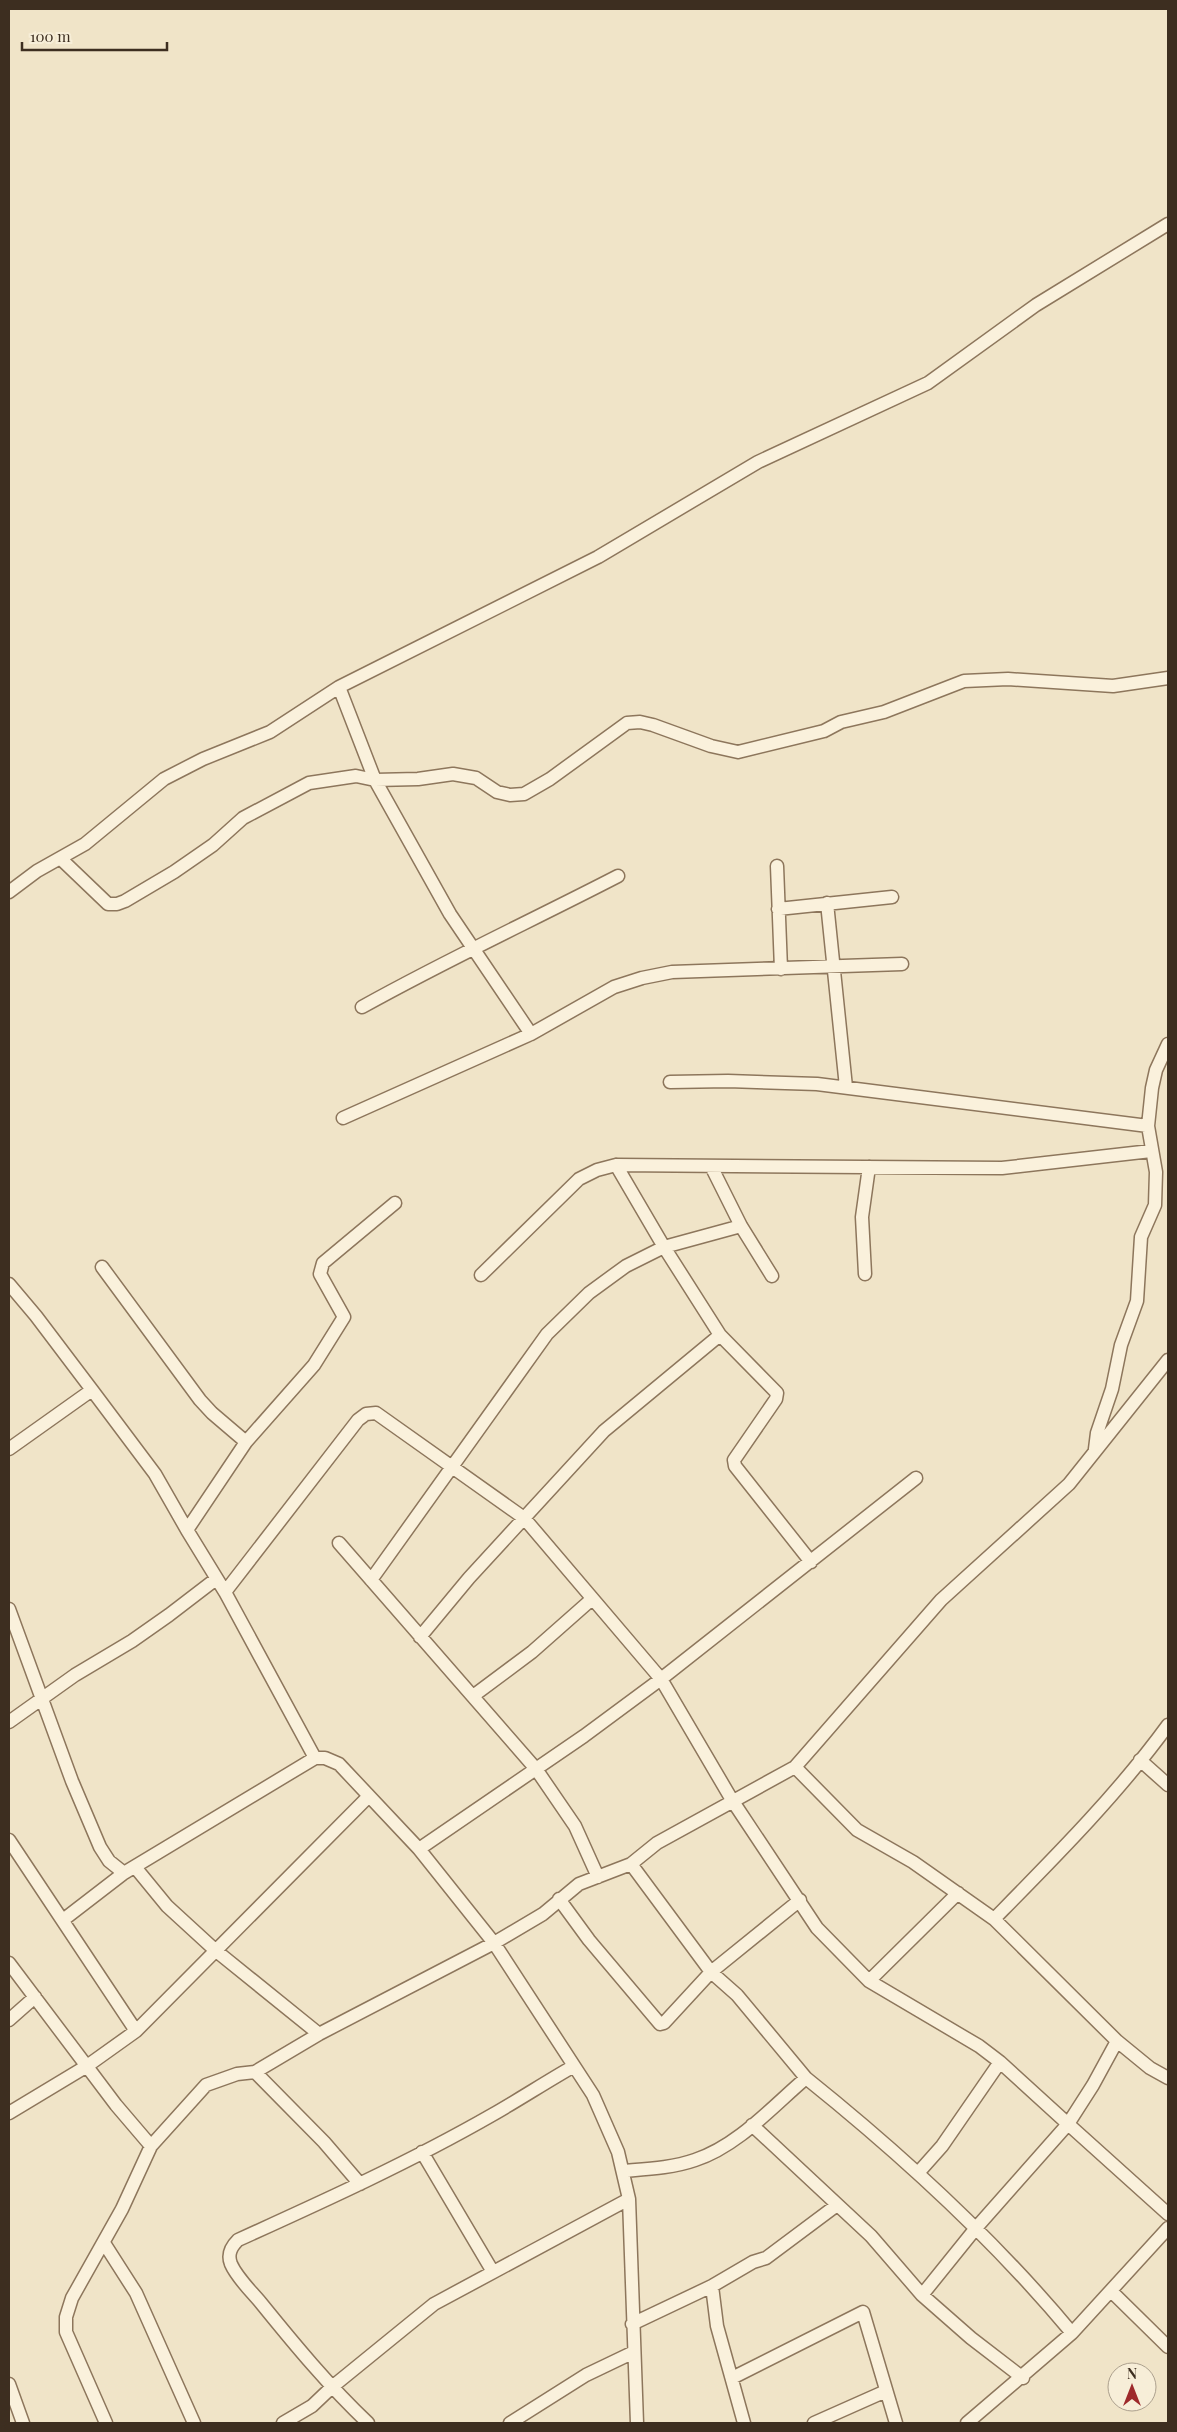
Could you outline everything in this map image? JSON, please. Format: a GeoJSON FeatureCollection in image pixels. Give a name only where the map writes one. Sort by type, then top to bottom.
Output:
{"type":"FeatureCollection","features":[{"type":"Feature","properties":{"kind":"street"},"geometry":{"type":"LineString","coordinates":[[9,892],[37,871],[61,859],[107,828],[150,789],[164,779],[203,759],[257,739],[339,687],[598,556],[758,462],[928,383],[1036,305],[1168,224]]}},
{"type":"Feature","properties":{"kind":"street"},"geometry":{"type":"LineString","coordinates":[[61,859],[108,904],[116,904],[174,872],[213,845],[243,818],[309,783],[356,776],[375,780],[418,779],[453,774],[476,778],[497,792],[510,795],[524,794],[550,779],[627,723],[640,722],[653,725],[711,746],[738,752],[824,731],[841,722],[884,712],[964,681],[1008,679],[1113,686],[1165,680],[1168,678]]}},
{"type":"Feature","properties":{"kind":"street"},"geometry":{"type":"LineString","coordinates":[[339,687],[375,780],[450,914],[531,1034]]}},
{"type":"Feature","properties":{"kind":"street"},"geometry":{"type":"LineString","coordinates":[[777,866],[781,969]]}},
{"type":"Feature","properties":{"kind":"street"},"geometry":{"type":"LineString","coordinates":[[362,1007],[426,971],[474,950],[618,876]]}},
{"type":"Feature","properties":{"kind":"street"},"geometry":{"type":"LineString","coordinates":[[778,910],[892,897]]}},
{"type":"Feature","properties":{"kind":"street"},"geometry":{"type":"LineString","coordinates":[[827,903],[846,1087]]}},
{"type":"Feature","properties":{"kind":"street"},"geometry":{"type":"LineString","coordinates":[[343,1118],[531,1034],[614,987],[642,978],[672,972],[834,968],[902,964]]}},
{"type":"Feature","properties":{"kind":"street"},"geometry":{"type":"LineString","coordinates":[[1096,1449],[1097,1433],[1112,1388],[1121,1345],[1137,1300],[1142,1237],[1155,1204],[1156,1172],[1148,1126],[1156,1070],[1168,1044]]}},
{"type":"Feature","properties":{"kind":"street"},"geometry":{"type":"LineString","coordinates":[[670,1082],[738,1081],[846,1087],[1148,1126]]}},
{"type":"Feature","properties":{"kind":"street"},"geometry":{"type":"LineString","coordinates":[[481,1275],[579,1179],[596,1170],[616,1165],[1002,1168],[1151,1151]]}},
{"type":"Feature","properties":{"kind":"street"},"geometry":{"type":"LineString","coordinates":[[616,1165],[664,1247],[720,1335],[777,1393],[776,1398],[736,1454],[735,1466],[811,1562]]}},
{"type":"Feature","properties":{"kind":"street"},"geometry":{"type":"LineString","coordinates":[[711,1166],[741,1226],[772,1276]]}},
{"type":"Feature","properties":{"kind":"street"},"geometry":{"type":"LineString","coordinates":[[865,1274],[862,1217],[869,1167]]}},
{"type":"Feature","properties":{"kind":"street"},"geometry":{"type":"LineString","coordinates":[[187,1530],[246,1442],[314,1365],[344,1317],[320,1274],[323,1263],[395,1203]]}},
{"type":"Feature","properties":{"kind":"street"},"geometry":{"type":"LineString","coordinates":[[370,1580],[546,1334],[589,1294],[626,1266],[664,1247],[741,1226]]}},
{"type":"Feature","properties":{"kind":"street"},"geometry":{"type":"LineString","coordinates":[[102,1267],[200,1400],[212,1413],[246,1442]]}},
{"type":"Feature","properties":{"kind":"street"},"geometry":{"type":"LineString","coordinates":[[9,1284],[36,1316],[155,1474],[225,1592],[257,1654],[282,1693],[316,1758]]}},
{"type":"Feature","properties":{"kind":"street"},"geometry":{"type":"LineString","coordinates":[[420,1637],[469,1578],[604,1431],[720,1335]]}},
{"type":"Feature","properties":{"kind":"street"},"geometry":{"type":"LineString","coordinates":[[106,2423],[66,2332],[66,2316],[72,2298],[104,2243],[151,2146],[206,2085],[237,2074],[255,2072],[318,2034],[494,1943],[543,1914],[579,1884],[631,1864],[657,1843],[794,1767],[941,1600],[1069,1484],[1168,1360]]}},
{"type":"Feature","properties":{"kind":"street"},"geometry":{"type":"LineString","coordinates":[[9,1449],[92,1390]]}},
{"type":"Feature","properties":{"kind":"street"},"geometry":{"type":"LineString","coordinates":[[225,1592],[358,1420],[366,1414],[376,1413],[524,1518],[661,1679],[732,1800],[817,1928],[869,1981],[979,2046],[1000,2062],[1168,2214]]}},
{"type":"Feature","properties":{"kind":"street"},"geometry":{"type":"LineString","coordinates":[[419,1849],[536,1769],[661,1679],[916,1478]]}},
{"type":"Feature","properties":{"kind":"street"},"geometry":{"type":"LineString","coordinates":[[339,1544],[536,1769],[575,1826],[598,1876]]}},
{"type":"Feature","properties":{"kind":"street"},"geometry":{"type":"LineString","coordinates":[[9,1722],[40,1698],[132,1641],[216,1578]]}},
{"type":"Feature","properties":{"kind":"street"},"geometry":{"type":"LineString","coordinates":[[473,1696],[532,1652],[592,1599]]}},
{"type":"Feature","properties":{"kind":"street"},"geometry":{"type":"LineString","coordinates":[[9,1609],[40,1698],[100,1847],[109,1861],[124,1874]]}},
{"type":"Feature","properties":{"kind":"street"},"geometry":{"type":"LineString","coordinates":[[994,1919],[1088,1824],[1146,1754],[1168,1724]]}},
{"type":"Feature","properties":{"kind":"street"},"geometry":{"type":"LineString","coordinates":[[63,1920],[124,1874],[316,1758],[325,1758],[339,1764],[419,1849],[494,1943],[593,2095],[618,2152],[629,2199],[637,2423]]}},
{"type":"Feature","properties":{"kind":"street"},"geometry":{"type":"LineString","coordinates":[[1140,1760],[1168,1785]]}},
{"type":"Feature","properties":{"kind":"street"},"geometry":{"type":"LineString","coordinates":[[794,1767],[857,1830],[913,1862],[994,1919],[1117,2041],[1150,2068],[1168,2078]]}},
{"type":"Feature","properties":{"kind":"street"},"geometry":{"type":"LineString","coordinates":[[9,2113],[87,2066],[136,2031],[368,1797]]}},
{"type":"Feature","properties":{"kind":"street"},"geometry":{"type":"LineString","coordinates":[[9,1840],[136,2031]]}},
{"type":"Feature","properties":{"kind":"street"},"geometry":{"type":"LineString","coordinates":[[631,1864],[711,1972],[737,1995],[806,2078],[876,2134],[976,2228],[1022,2274],[1072,2333]]}},
{"type":"Feature","properties":{"kind":"street"},"geometry":{"type":"LineString","coordinates":[[136,1867],[166,1906],[215,1950],[318,2034]]}},
{"type":"Feature","properties":{"kind":"street"},"geometry":{"type":"LineString","coordinates":[[869,1981],[958,1893]]}},
{"type":"Feature","properties":{"kind":"street"},"geometry":{"type":"LineString","coordinates":[[559,1899],[589,1940],[657,2023],[664,2023],[711,1972],[800,1900]]}},
{"type":"Feature","properties":{"kind":"street"},"geometry":{"type":"LineString","coordinates":[[9,1963],[87,2066],[151,2146]]}},
{"type":"Feature","properties":{"kind":"street"},"geometry":{"type":"LineString","coordinates":[[9,2020],[35,1997]]}},
{"type":"Feature","properties":{"kind":"street"},"geometry":{"type":"LineString","coordinates":[[922,2295],[976,2228],[1068,2124],[1093,2085],[1117,2041]]}},
{"type":"Feature","properties":{"kind":"street"},"geometry":{"type":"LineString","coordinates":[[918,2173],[942,2146],[1000,2062]]}},
{"type":"Feature","properties":{"kind":"street"},"geometry":{"type":"LineString","coordinates":[[368,2423],[332,2387],[239,2276],[231,2264],[230,2253],[232,2246],[238,2240],[360,2184],[422,2152],[492,2115],[574,2066]]}},
{"type":"Feature","properties":{"kind":"street"},"geometry":{"type":"LineString","coordinates":[[255,2072],[324,2142],[360,2184]]}},
{"type":"Feature","properties":{"kind":"street"},"geometry":{"type":"LineString","coordinates":[[623,2171],[667,2167],[697,2160],[726,2145],[806,2078]]}},
{"type":"Feature","properties":{"kind":"street"},"geometry":{"type":"LineString","coordinates":[[752,2125],[871,2236],[922,2295],[1023,2378]]}},
{"type":"Feature","properties":{"kind":"street"},"geometry":{"type":"LineString","coordinates":[[422,2152],[493,2272]]}},
{"type":"Feature","properties":{"kind":"street"},"geometry":{"type":"LineString","coordinates":[[283,2423],[312,2406],[332,2387],[434,2304],[629,2199]]}},
{"type":"Feature","properties":{"kind":"street"},"geometry":{"type":"LineString","coordinates":[[632,2324],[712,2286],[753,2262],[766,2258],[837,2205]]}},
{"type":"Feature","properties":{"kind":"street"},"geometry":{"type":"LineString","coordinates":[[974,2421],[1072,2333],[1168,2228]]}},
{"type":"Feature","properties":{"kind":"street"},"geometry":{"type":"LineString","coordinates":[[104,2243],[136,2294],[194,2423]]}},
{"type":"Feature","properties":{"kind":"street"},"geometry":{"type":"LineString","coordinates":[[712,2286],[717,2326],[744,2423]]}},
{"type":"Feature","properties":{"kind":"street"},"geometry":{"type":"LineString","coordinates":[[1110,2291],[1168,2347]]}},
{"type":"Feature","properties":{"kind":"street"},"geometry":{"type":"LineString","coordinates":[[732,2378],[863,2312],[896,2423]]}},
{"type":"Feature","properties":{"kind":"street"},"geometry":{"type":"LineString","coordinates":[[510,2423],[586,2375],[634,2352]]}},
{"type":"Feature","properties":{"kind":"street"},"geometry":{"type":"LineString","coordinates":[[9,2384],[23,2423]]}},
{"type":"Feature","properties":{"kind":"street"},"geometry":{"type":"LineString","coordinates":[[814,2423],[886,2390]]}}]}
